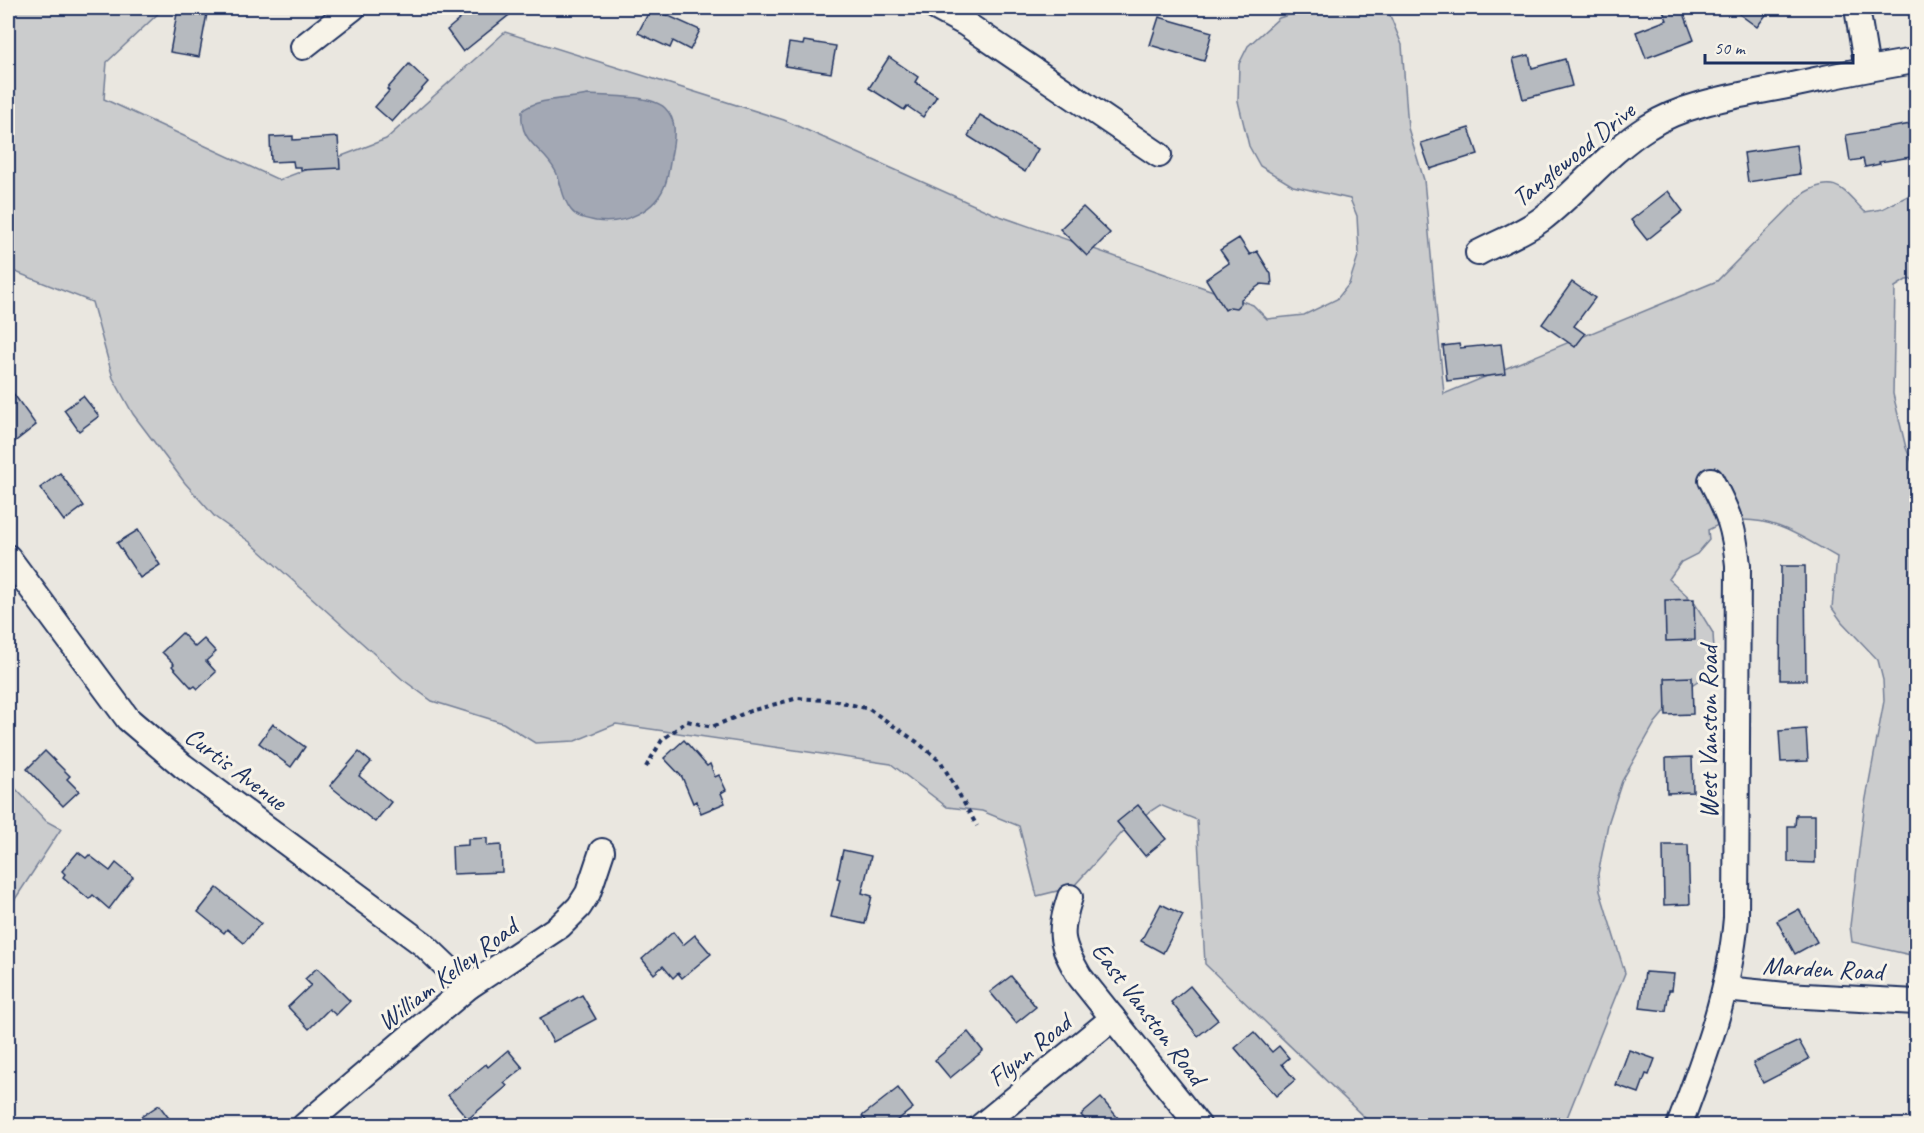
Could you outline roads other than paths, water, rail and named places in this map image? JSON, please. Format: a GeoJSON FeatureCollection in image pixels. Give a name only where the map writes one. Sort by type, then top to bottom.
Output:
{"type":"FeatureCollection","features":[{"type":"Feature","properties":{"kind":"street"},"geometry":{"type":"LineString","coordinates":[[303,47],[353,8]]}},
{"type":"Feature","properties":{"kind":"street"},"geometry":{"type":"LineString","coordinates":[[936,8],[966,24],[1159,155]]}},
{"type":"Feature","properties":{"kind":"street"},"geometry":{"type":"LineString","coordinates":[[1857,8],[1867,69]]}},
{"type":"Feature","properties":{"kind":"street","name":"Tanglewood Drive"},"geometry":{"type":"LineString","coordinates":[[1478,253],[1541,220],[1604,161],[1648,126],[1665,117],[1743,95],[1917,60]]}},
{"type":"Feature","properties":{"kind":"street","name":"West Vanston Road"},"geometry":{"type":"LineString","coordinates":[[1711,480],[1733,525],[1738,565],[1736,918],[1725,989]]}},
{"type":"Feature","properties":{"kind":"street","name":"Curtis Avenue"},"geometry":{"type":"LineString","coordinates":[[8,557],[128,719],[183,766],[423,944],[468,987]]}},
{"type":"Feature","properties":{"kind":"street","name":"William Kelley Road"},"geometry":{"type":"LineString","coordinates":[[304,1125],[468,987],[560,926],[579,907],[590,888],[602,851]]}},
{"type":"Feature","properties":{"kind":"street","name":"East Vanston Road"},"geometry":{"type":"LineString","coordinates":[[1070,897],[1062,923],[1062,940],[1069,959],[1080,977],[1199,1125]]}},
{"type":"Feature","properties":{"kind":"street"},"geometry":{"type":"LineString","coordinates":[[1679,1125],[1713,1034],[1725,989]]}},
{"type":"Feature","properties":{"kind":"street","name":"Marden Road"},"geometry":{"type":"LineString","coordinates":[[1725,989],[1809,997],[1917,1002]]}},
{"type":"Feature","properties":{"kind":"street","name":"Flynn Road"},"geometry":{"type":"LineString","coordinates":[[981,1125],[1113,1018]]}}]}
